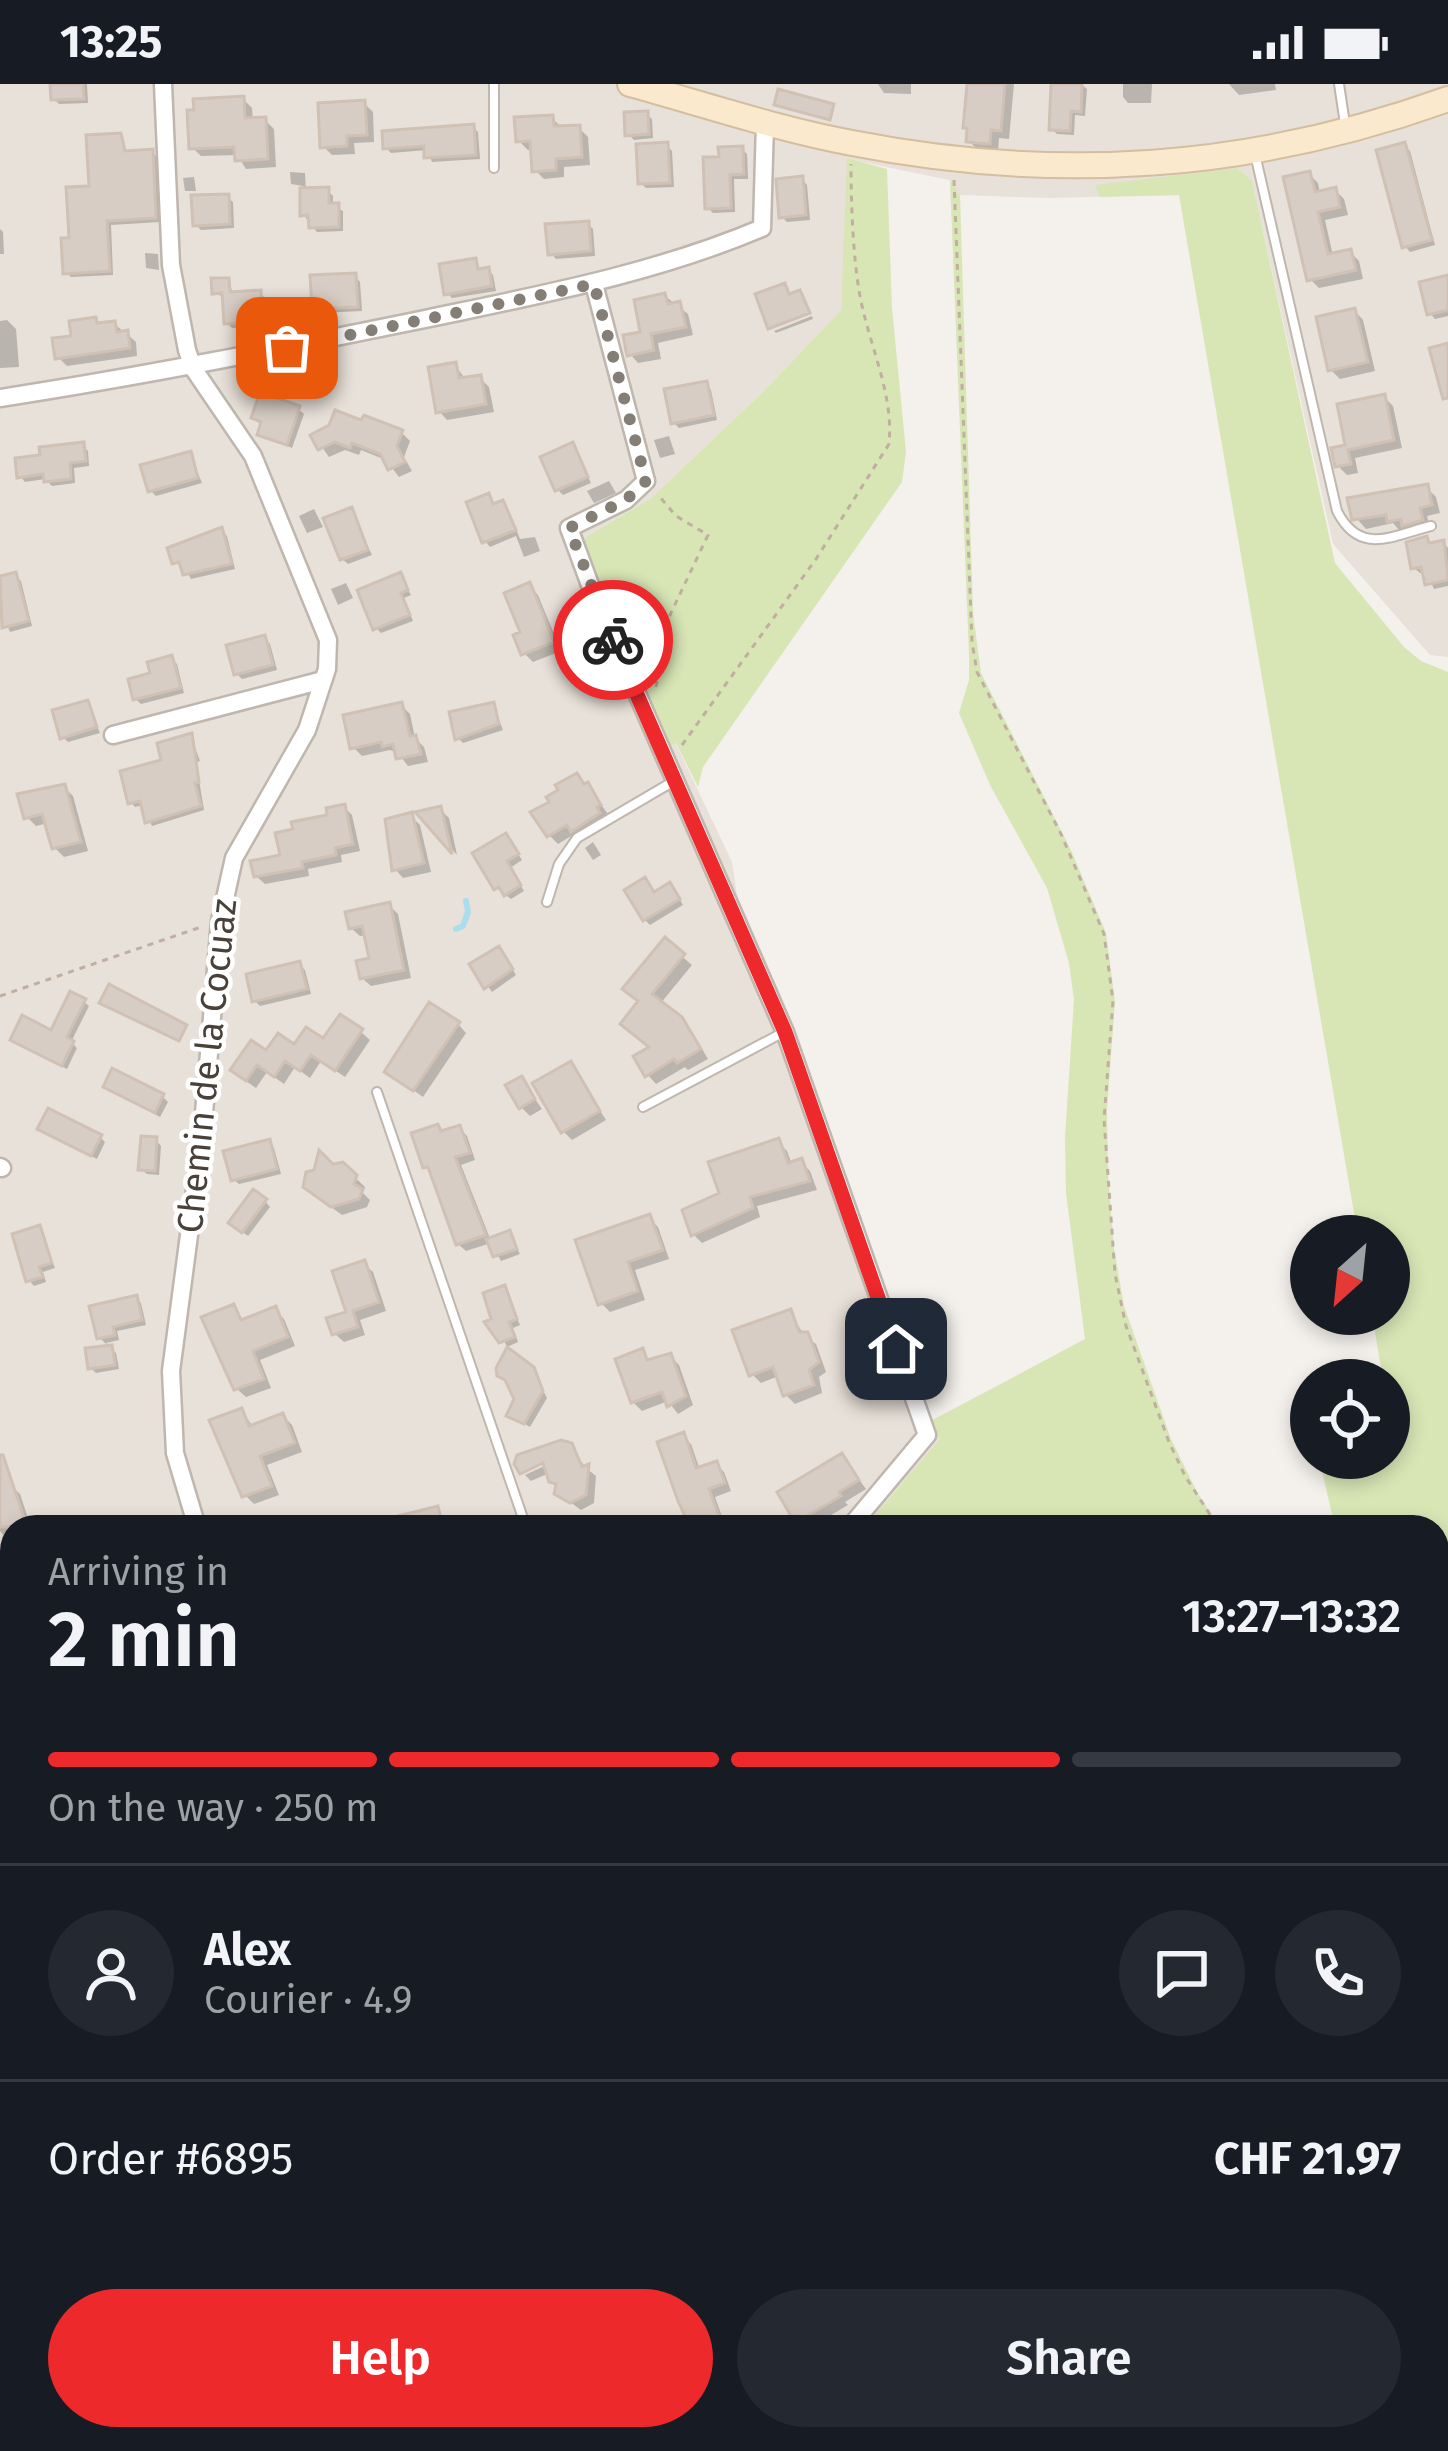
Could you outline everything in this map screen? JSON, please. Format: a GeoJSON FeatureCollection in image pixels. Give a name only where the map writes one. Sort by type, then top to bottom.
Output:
{"type":"FeatureCollection","features":[{"type":"Feature","properties":{"kind":"street","name":"Chemin de la Cocuaz"},"geometry":{"type":"LineString","coordinates":[[163,84],[171,265],[193,368],[253,456],[328,640],[323,680],[307,730],[234,858],[220,921],[202,1137],[171,1370],[175,1453],[193,1515]]}},
{"type":"Feature","properties":{"kind":"street"},"geometry":{"type":"LineString","coordinates":[[630,84],[851,143],[953,160],[1082,166],[1152,164],[1255,152],[1447,105]]}},
{"type":"Feature","properties":{"kind":"street"},"geometry":{"type":"LineString","coordinates":[[0,398],[193,368],[594,284],[711,249],[762,228],[765,122]]}},
{"type":"Feature","properties":{"kind":"street"},"geometry":{"type":"LineString","coordinates":[[594,284],[646,481],[626,500],[569,528],[586,579],[785,1032],[927,1436],[860,1515]]}},
{"type":"Feature","properties":{"kind":"street"},"geometry":{"type":"LineString","coordinates":[[113,735],[323,680]]}},
{"type":"Feature","properties":{"kind":"lane"},"geometry":{"type":"LineString","coordinates":[[494,84],[494,167]]}},
{"type":"Feature","properties":{"kind":"lane"},"geometry":{"type":"LineString","coordinates":[[1339,84],[1346,131]]}},
{"type":"Feature","properties":{"kind":"lane"},"geometry":{"type":"LineString","coordinates":[[1255,152],[1337,511],[1352,534],[1366,541],[1431,526]]}},
{"type":"Feature","properties":{"kind":"lane"},"geometry":{"type":"LineString","coordinates":[[547,902],[559,864],[577,838],[676,780]]}},
{"type":"Feature","properties":{"kind":"lane"},"geometry":{"type":"LineString","coordinates":[[643,1107],[785,1032]]}},
{"type":"Feature","properties":{"kind":"lane"},"geometry":{"type":"LineString","coordinates":[[377,1092],[522,1515]]}},
{"type":"Feature","properties":{"kind":"path"},"geometry":{"type":"LineString","coordinates":[[681,747],[803,578],[889,444],[885,389],[857,281],[851,143]]}},
{"type":"Feature","properties":{"kind":"path"},"geometry":{"type":"LineString","coordinates":[[953,160],[976,672],[1061,834],[1104,934],[1113,1001],[1104,1119],[1114,1274],[1126,1326],[1169,1442],[1210,1515]]}},
{"type":"Feature","properties":{"kind":"path"},"geometry":{"type":"LineString","coordinates":[[646,481],[676,516],[708,535],[670,615],[653,696]]}},
{"type":"Feature","properties":{"kind":"path"},"geometry":{"type":"LineString","coordinates":[[0,996],[220,921]]}},
{"type":"Feature","properties":{"kind":"shaded area"},"geometry":{"type":"Polygon","coordinates":[[[0,84],[1448,84],[1448,657],[1430,655],[1333,544],[1252,182],[1179,195],[960,195],[949,180],[848,159],[841,310],[650,499],[584,538],[668,747],[675,742],[732,862],[737,895],[780,994],[930,1421],[1116,1323],[1182,1515],[0,1515],[0,84]]]}},
{"type":"Feature","properties":{"kind":"green space"},"geometry":{"type":"Polygon","coordinates":[[[847,158],[887,169],[892,308],[906,452],[902,482],[703,767],[698,787],[676,743],[668,747],[633,672],[594,580],[584,538],[650,499],[841,310],[847,158]]]}},
{"type":"Feature","properties":{"kind":"green space"},"geometry":{"type":"Polygon","coordinates":[[[1237,168],[1252,181],[1335,563],[1404,647],[1421,661],[1448,672],[1448,1515],[1332,1515],[1324,1479],[1410,1479],[1410,1359],[1380,1359],[1376,1335],[1410,1335],[1410,1215],[1354,1215],[1179,195],[1100,197],[1095,185],[1237,168]]]}},
{"type":"Feature","properties":{"kind":"green space"},"geometry":{"type":"Polygon","coordinates":[[[950,180],[960,195],[973,613],[981,673],[1070,848],[1106,933],[1115,1001],[1108,1175],[1124,1306],[1171,1439],[1212,1515],[875,1515],[940,1439],[930,1422],[1085,1339],[1066,1193],[1074,1000],[1069,963],[1047,888],[990,785],[959,713],[969,680],[950,180]]]}},
{"type":"Feature","properties":{"kind":"building"},"geometry":{"type":"Polygon","coordinates":[[[50,84],[83,84],[84,99],[51,100],[50,84]]]}},
{"type":"Feature","properties":{"kind":"building"},"geometry":{"type":"Polygon","coordinates":[[[967,84],[1005,84],[1001,131],[991,130],[990,144],[966,142],[967,84]]]}},
{"type":"Feature","properties":{"kind":"building"},"geometry":{"type":"Polygon","coordinates":[[[1051,84],[1082,84],[1081,112],[1071,111],[1070,131],[1049,130],[1051,84]]]}},
{"type":"Feature","properties":{"kind":"building"},"geometry":{"type":"Polygon","coordinates":[[[778,89],[834,104],[830,120],[774,105],[778,89]]]}},
{"type":"Feature","properties":{"kind":"building"},"geometry":{"type":"Polygon","coordinates":[[[244,96],[245,118],[266,117],[268,159],[235,161],[234,147],[189,149],[187,110],[194,110],[193,99],[244,96]]]}},
{"type":"Feature","properties":{"kind":"building"},"geometry":{"type":"Polygon","coordinates":[[[365,100],[367,135],[347,136],[347,146],[320,148],[318,103],[365,100]]]}},
{"type":"Feature","properties":{"kind":"building"},"geometry":{"type":"Polygon","coordinates":[[[648,111],[649,134],[625,136],[624,112],[648,111]]]}},
{"type":"Feature","properties":{"kind":"building"},"geometry":{"type":"Polygon","coordinates":[[[553,115],[554,126],[580,125],[582,157],[556,159],[556,170],[532,172],[530,141],[516,142],[514,117],[553,115]]]}},
{"type":"Feature","properties":{"kind":"building"},"geometry":{"type":"Polygon","coordinates":[[[474,124],[476,155],[424,158],[424,146],[383,149],[382,131],[474,124]]]}},
{"type":"Feature","properties":{"kind":"building"},"geometry":{"type":"Polygon","coordinates":[[[121,133],[125,151],[153,149],[156,218],[107,221],[110,271],[63,274],[61,238],[69,238],[66,187],[89,186],[86,135],[121,133]]]}},
{"type":"Feature","properties":{"kind":"building"},"geometry":{"type":"Polygon","coordinates":[[[668,142],[670,183],[638,184],[636,144],[668,142]]]}},
{"type":"Feature","properties":{"kind":"building"},"geometry":{"type":"Polygon","coordinates":[[[1405,142],[1432,240],[1402,248],[1376,150],[1405,142]]]}},
{"type":"Feature","properties":{"kind":"building"},"geometry":{"type":"Polygon","coordinates":[[[743,146],[744,174],[730,175],[731,208],[705,209],[703,157],[719,157],[718,147],[743,146]]]}},
{"type":"Feature","properties":{"kind":"building"},"geometry":{"type":"Polygon","coordinates":[[[1310,171],[1315,192],[1336,187],[1340,207],[1318,212],[1328,254],[1351,249],[1356,270],[1307,281],[1283,177],[1310,171]]]}},
{"type":"Feature","properties":{"kind":"building"},"geometry":{"type":"Polygon","coordinates":[[[803,176],[806,215],[779,218],[776,179],[803,176]]]}},
{"type":"Feature","properties":{"kind":"building"},"geometry":{"type":"Polygon","coordinates":[[[329,187],[329,203],[339,203],[339,227],[309,228],[308,215],[300,216],[300,188],[329,187]]]}},
{"type":"Feature","properties":{"kind":"building"},"geometry":{"type":"Polygon","coordinates":[[[229,194],[230,224],[193,226],[191,195],[229,194]]]}},
{"type":"Feature","properties":{"kind":"building"},"geometry":{"type":"Polygon","coordinates":[[[589,221],[591,251],[548,255],[545,224],[589,221]]]}},
{"type":"Feature","properties":{"kind":"building"},"geometry":{"type":"Polygon","coordinates":[[[476,258],[478,269],[489,267],[492,286],[444,295],[439,264],[476,258]]]}},
{"type":"Feature","properties":{"kind":"building"},"geometry":{"type":"Polygon","coordinates":[[[356,273],[358,307],[312,309],[310,275],[356,273]]]}},
{"type":"Feature","properties":{"kind":"building"},"geometry":{"type":"Polygon","coordinates":[[[1448,275],[1448,310],[1427,315],[1419,282],[1448,275]]]}},
{"type":"Feature","properties":{"kind":"building"},"geometry":{"type":"Polygon","coordinates":[[[211,278],[229,278],[230,292],[261,290],[262,322],[224,324],[222,293],[212,294],[211,278]]]}},
{"type":"Feature","properties":{"kind":"building"},"geometry":{"type":"Polygon","coordinates":[[[785,283],[789,294],[800,290],[810,313],[768,329],[755,294],[785,283]]]}},
{"type":"Feature","properties":{"kind":"building"},"geometry":{"type":"Polygon","coordinates":[[[665,293],[668,304],[680,301],[686,327],[651,334],[654,350],[627,356],[623,335],[640,332],[634,300],[665,293]]]}},
{"type":"Feature","properties":{"kind":"building"},"geometry":{"type":"Polygon","coordinates":[[[1355,308],[1368,362],[1328,371],[1316,317],[1355,308]]]}},
{"type":"Feature","properties":{"kind":"building"},"geometry":{"type":"Polygon","coordinates":[[[96,317],[97,323],[115,321],[117,332],[128,330],[130,348],[55,359],[52,338],[71,336],[69,321],[96,317]]]}},
{"type":"Feature","properties":{"kind":"building"},"geometry":{"type":"Polygon","coordinates":[[[1448,343],[1448,398],[1443,399],[1429,348],[1448,343]]]}},
{"type":"Feature","properties":{"kind":"building"},"geometry":{"type":"Polygon","coordinates":[[[456,362],[459,378],[481,375],[486,404],[436,413],[428,367],[456,362]]]}},
{"type":"Feature","properties":{"kind":"building"},"geometry":{"type":"Polygon","coordinates":[[[707,381],[714,415],[671,424],[664,389],[707,381]]]}},
{"type":"Feature","properties":{"kind":"building"},"geometry":{"type":"Polygon","coordinates":[[[260,392],[300,406],[287,445],[257,435],[261,422],[251,418],[260,392]]]}},
{"type":"Feature","properties":{"kind":"building"},"geometry":{"type":"Polygon","coordinates":[[[1385,394],[1394,440],[1348,450],[1351,464],[1335,467],[1331,448],[1345,445],[1337,404],[1385,394]]]}},
{"type":"Feature","properties":{"kind":"building"},"geometry":{"type":"Polygon","coordinates":[[[335,410],[403,430],[397,446],[405,462],[388,470],[380,454],[352,443],[350,448],[335,442],[318,450],[310,435],[329,425],[335,410]]]}},
{"type":"Feature","properties":{"kind":"building"},"geometry":{"type":"Polygon","coordinates":[[[84,442],[86,461],[70,463],[71,479],[44,482],[43,474],[17,478],[15,458],[40,455],[39,447],[84,442]]]}},
{"type":"Feature","properties":{"kind":"building"},"geometry":{"type":"Polygon","coordinates":[[[573,442],[588,477],[555,491],[540,457],[573,442]]]}},
{"type":"Feature","properties":{"kind":"building"},"geometry":{"type":"Polygon","coordinates":[[[191,451],[198,478],[148,492],[140,465],[191,451]]]}},
{"type":"Feature","properties":{"kind":"building"},"geometry":{"type":"Polygon","coordinates":[[[1428,484],[1432,505],[1420,508],[1423,520],[1402,526],[1401,519],[1387,522],[1386,515],[1352,520],[1347,498],[1428,484]]]}},
{"type":"Feature","properties":{"kind":"building"},"geometry":{"type":"Polygon","coordinates":[[[489,493],[493,504],[503,500],[516,530],[482,543],[466,502],[489,493]]]}},
{"type":"Feature","properties":{"kind":"building"},"geometry":{"type":"Polygon","coordinates":[[[352,507],[368,550],[340,560],[323,518],[352,507]]]}},
{"type":"Feature","properties":{"kind":"building"},"geometry":{"type":"Polygon","coordinates":[[[222,527],[232,564],[183,575],[179,562],[172,564],[167,548],[222,527]]]}},
{"type":"Feature","properties":{"kind":"building"},"geometry":{"type":"Polygon","coordinates":[[[1427,536],[1429,543],[1444,540],[1448,580],[1425,585],[1421,567],[1411,569],[1406,542],[1427,536]]]}},
{"type":"Feature","properties":{"kind":"building"},"geometry":{"type":"Polygon","coordinates":[[[16,572],[29,621],[2,628],[0,576],[16,572]]]}},
{"type":"Feature","properties":{"kind":"building"},"geometry":{"type":"Polygon","coordinates":[[[401,572],[408,590],[401,593],[410,615],[373,630],[357,590],[401,572]]]}},
{"type":"Feature","properties":{"kind":"building"},"geometry":{"type":"Polygon","coordinates":[[[530,582],[554,642],[521,655],[513,635],[520,632],[504,593],[530,582]]]}},
{"type":"Feature","properties":{"kind":"building"},"geometry":{"type":"Polygon","coordinates":[[[265,635],[273,665],[234,675],[226,645],[265,635]]]}},
{"type":"Feature","properties":{"kind":"building"},"geometry":{"type":"Polygon","coordinates":[[[172,655],[181,688],[133,700],[128,679],[150,673],[147,662],[172,655]]]}},
{"type":"Feature","properties":{"kind":"building"},"geometry":{"type":"Polygon","coordinates":[[[88,700],[97,727],[60,739],[52,710],[88,700]]]}},
{"type":"Feature","properties":{"kind":"building"},"geometry":{"type":"Polygon","coordinates":[[[402,702],[410,736],[416,735],[421,754],[396,759],[393,744],[382,747],[381,742],[350,749],[343,715],[402,702]]]}},
{"type":"Feature","properties":{"kind":"building"},"geometry":{"type":"Polygon","coordinates":[[[494,702],[499,724],[455,740],[449,712],[494,702]]]}},
{"type":"Feature","properties":{"kind":"building"},"geometry":{"type":"Polygon","coordinates":[[[192,733],[201,806],[145,823],[140,801],[128,804],[120,771],[161,760],[157,743],[192,733]]]}},
{"type":"Feature","properties":{"kind":"building"},"geometry":{"type":"Polygon","coordinates":[[[577,773],[584,784],[588,782],[601,805],[597,807],[600,813],[571,832],[567,825],[547,837],[530,812],[549,802],[546,797],[558,790],[555,785],[577,773]]]}},
{"type":"Feature","properties":{"kind":"building"},"geometry":{"type":"Polygon","coordinates":[[[65,784],[81,842],[52,849],[42,814],[24,819],[17,794],[65,784]]]}},
{"type":"Feature","properties":{"kind":"building"},"geometry":{"type":"Polygon","coordinates":[[[345,804],[353,844],[335,848],[336,855],[302,862],[303,868],[254,877],[250,861],[280,855],[275,833],[293,829],[291,822],[327,815],[326,808],[345,804]]]}},
{"type":"Feature","properties":{"kind":"building"},"geometry":{"type":"Polygon","coordinates":[[[441,806],[452,854],[415,812],[441,806]]]}},
{"type":"Feature","properties":{"kind":"building"},"geometry":{"type":"Polygon","coordinates":[[[412,812],[424,863],[392,871],[385,819],[412,812]]]}},
{"type":"Feature","properties":{"kind":"building"},"geometry":{"type":"Polygon","coordinates":[[[506,833],[519,854],[507,861],[521,885],[504,896],[499,887],[494,890],[472,853],[506,833]]]}},
{"type":"Feature","properties":{"kind":"building"},"geometry":{"type":"Polygon","coordinates":[[[645,877],[654,892],[670,882],[680,899],[643,921],[624,890],[645,877]]]}},
{"type":"Feature","properties":{"kind":"building"},"geometry":{"type":"Polygon","coordinates":[[[390,902],[404,970],[360,979],[356,961],[369,958],[362,926],[349,929],[345,912],[390,902]]]}},
{"type":"Feature","properties":{"kind":"building"},"geometry":{"type":"Polygon","coordinates":[[[665,937],[685,954],[652,994],[682,1017],[701,1049],[645,1077],[633,1056],[649,1047],[620,1024],[638,1001],[622,989],[665,937]]]}},
{"type":"Feature","properties":{"kind":"building"},"geometry":{"type":"Polygon","coordinates":[[[499,946],[513,969],[484,989],[469,964],[499,946]]]}},
{"type":"Feature","properties":{"kind":"building"},"geometry":{"type":"Polygon","coordinates":[[[300,961],[307,989],[252,1002],[246,974],[300,961]]]}},
{"type":"Feature","properties":{"kind":"building"},"geometry":{"type":"Polygon","coordinates":[[[109,984],[187,1025],[179,1041],[99,1003],[109,984]]]}},
{"type":"Feature","properties":{"kind":"building"},"geometry":{"type":"Polygon","coordinates":[[[70,991],[86,999],[67,1037],[74,1041],[62,1066],[10,1040],[22,1015],[51,1030],[70,991]]]}},
{"type":"Feature","properties":{"kind":"building"},"geometry":{"type":"Polygon","coordinates":[[[429,1002],[460,1022],[413,1091],[384,1072],[429,1002]]]}},
{"type":"Feature","properties":{"kind":"building"},"geometry":{"type":"Polygon","coordinates":[[[340,1014],[363,1029],[335,1071],[311,1055],[300,1071],[285,1061],[274,1077],[257,1065],[246,1081],[230,1070],[251,1040],[266,1050],[278,1033],[294,1044],[306,1027],[323,1038],[340,1014]]]}},
{"type":"Feature","properties":{"kind":"building"},"geometry":{"type":"Polygon","coordinates":[[[571,1061],[600,1111],[561,1133],[532,1083],[571,1061]]]}},
{"type":"Feature","properties":{"kind":"building"},"geometry":{"type":"Polygon","coordinates":[[[112,1068],[164,1094],[155,1113],[103,1087],[112,1068]]]}},
{"type":"Feature","properties":{"kind":"building"},"geometry":{"type":"Polygon","coordinates":[[[522,1076],[535,1099],[519,1109],[505,1085],[522,1076]]]}},
{"type":"Feature","properties":{"kind":"building"},"geometry":{"type":"Polygon","coordinates":[[[48,1108],[102,1135],[91,1156],[37,1129],[48,1108]]]}},
{"type":"Feature","properties":{"kind":"building"},"geometry":{"type":"Polygon","coordinates":[[[438,1124],[441,1131],[460,1125],[470,1153],[455,1157],[486,1235],[456,1245],[411,1133],[438,1124]]]}},
{"type":"Feature","properties":{"kind":"building"},"geometry":{"type":"Polygon","coordinates":[[[141,1136],[157,1137],[155,1171],[138,1170],[141,1136]]]}},
{"type":"Feature","properties":{"kind":"building"},"geometry":{"type":"Polygon","coordinates":[[[779,1138],[788,1163],[802,1158],[810,1181],[750,1197],[753,1208],[691,1236],[682,1210],[719,1193],[708,1162],[779,1138]]]}},
{"type":"Feature","properties":{"kind":"building"},"geometry":{"type":"Polygon","coordinates":[[[270,1139],[277,1169],[231,1181],[223,1151],[270,1139]]]}},
{"type":"Feature","properties":{"kind":"building"},"geometry":{"type":"Polygon","coordinates":[[[319,1150],[333,1164],[343,1162],[357,1175],[354,1184],[363,1189],[359,1199],[331,1207],[303,1187],[319,1150]]]}},
{"type":"Feature","properties":{"kind":"building"},"geometry":{"type":"Polygon","coordinates":[[[253,1189],[267,1199],[242,1233],[228,1223],[253,1189]]]}},
{"type":"Feature","properties":{"kind":"building"},"geometry":{"type":"Polygon","coordinates":[[[650,1214],[663,1250],[628,1262],[638,1291],[598,1305],[575,1240],[650,1214]]]}},
{"type":"Feature","properties":{"kind":"building"},"geometry":{"type":"Polygon","coordinates":[[[40,1225],[52,1263],[39,1267],[43,1277],[26,1282],[12,1234],[40,1225]]]}},
{"type":"Feature","properties":{"kind":"building"},"geometry":{"type":"Polygon","coordinates":[[[510,1230],[517,1249],[493,1257],[486,1239],[510,1230]]]}},
{"type":"Feature","properties":{"kind":"building"},"geometry":{"type":"Polygon","coordinates":[[[365,1260],[379,1302],[353,1311],[358,1327],[332,1335],[326,1318],[346,1312],[332,1271],[365,1260]]]}},
{"type":"Feature","properties":{"kind":"building"},"geometry":{"type":"Polygon","coordinates":[[[505,1285],[517,1319],[509,1322],[515,1337],[499,1343],[484,1322],[491,1319],[483,1293],[505,1285]]]}},
{"type":"Feature","properties":{"kind":"building"},"geometry":{"type":"Polygon","coordinates":[[[137,1295],[142,1320],[113,1327],[115,1335],[97,1339],[89,1306],[137,1295]]]}},
{"type":"Feature","properties":{"kind":"building"},"geometry":{"type":"Polygon","coordinates":[[[234,1304],[241,1320],[276,1306],[288,1337],[253,1351],[264,1379],[234,1390],[201,1317],[234,1304]]]}},
{"type":"Feature","properties":{"kind":"building"},"geometry":{"type":"Polygon","coordinates":[[[791,1309],[799,1332],[808,1332],[819,1362],[809,1370],[814,1385],[783,1396],[773,1367],[749,1376],[732,1330],[791,1309]]]}},
{"type":"Feature","properties":{"kind":"building"},"geometry":{"type":"Polygon","coordinates":[[[112,1345],[115,1365],[88,1369],[85,1348],[112,1345]]]}},
{"type":"Feature","properties":{"kind":"building"},"geometry":{"type":"Polygon","coordinates":[[[507,1347],[534,1367],[543,1391],[524,1424],[506,1416],[514,1399],[505,1380],[497,1376],[507,1347]]]}},
{"type":"Feature","properties":{"kind":"building"},"geometry":{"type":"Polygon","coordinates":[[[643,1348],[647,1360],[671,1353],[686,1396],[667,1407],[662,1392],[631,1403],[615,1359],[643,1348]]]}},
{"type":"Feature","properties":{"kind":"building"},"geometry":{"type":"Polygon","coordinates":[[[242,1408],[249,1426],[283,1413],[295,1443],[260,1456],[272,1486],[242,1497],[209,1420],[242,1408]]]}},
{"type":"Feature","properties":{"kind":"building"},"geometry":{"type":"Polygon","coordinates":[[[684,1432],[696,1468],[717,1461],[725,1483],[709,1489],[719,1515],[684,1515],[657,1442],[684,1432]]]}},
{"type":"Feature","properties":{"kind":"building"},"geometry":{"type":"Polygon","coordinates":[[[561,1440],[572,1443],[582,1467],[589,1464],[586,1495],[570,1503],[554,1494],[556,1484],[549,1482],[543,1463],[520,1474],[514,1464],[517,1455],[561,1440]]]}},
{"type":"Feature","properties":{"kind":"building"},"geometry":{"type":"Polygon","coordinates":[[[842,1453],[859,1480],[809,1515],[790,1515],[777,1492],[842,1453]]]}},
{"type":"Feature","properties":{"kind":"building"},"geometry":{"type":"Polygon","coordinates":[[[0,1455],[3,1455],[23,1515],[0,1515],[0,1455]]]}},
{"type":"Feature","properties":{"kind":"building"},"geometry":{"type":"Polygon","coordinates":[[[438,1506],[440,1515],[401,1515],[438,1506]]]}},
{"type":"Feature","properties":{"kind":"waterway"},"geometry":{"type":"LineString","coordinates":[[456,929],[463,926],[466,901]]}},
{"type":"Feature","properties":{"kind":"way so far"},"geometry":{"type":"LineString","coordinates":[[287,348],[594,284],[646,481],[626,500],[569,528],[613,640]]}},
{"type":"Feature","properties":{"kind":"route"},"geometry":{"type":"LineString","coordinates":[[613,640],[785,1032],[896,1349]]}}]}
